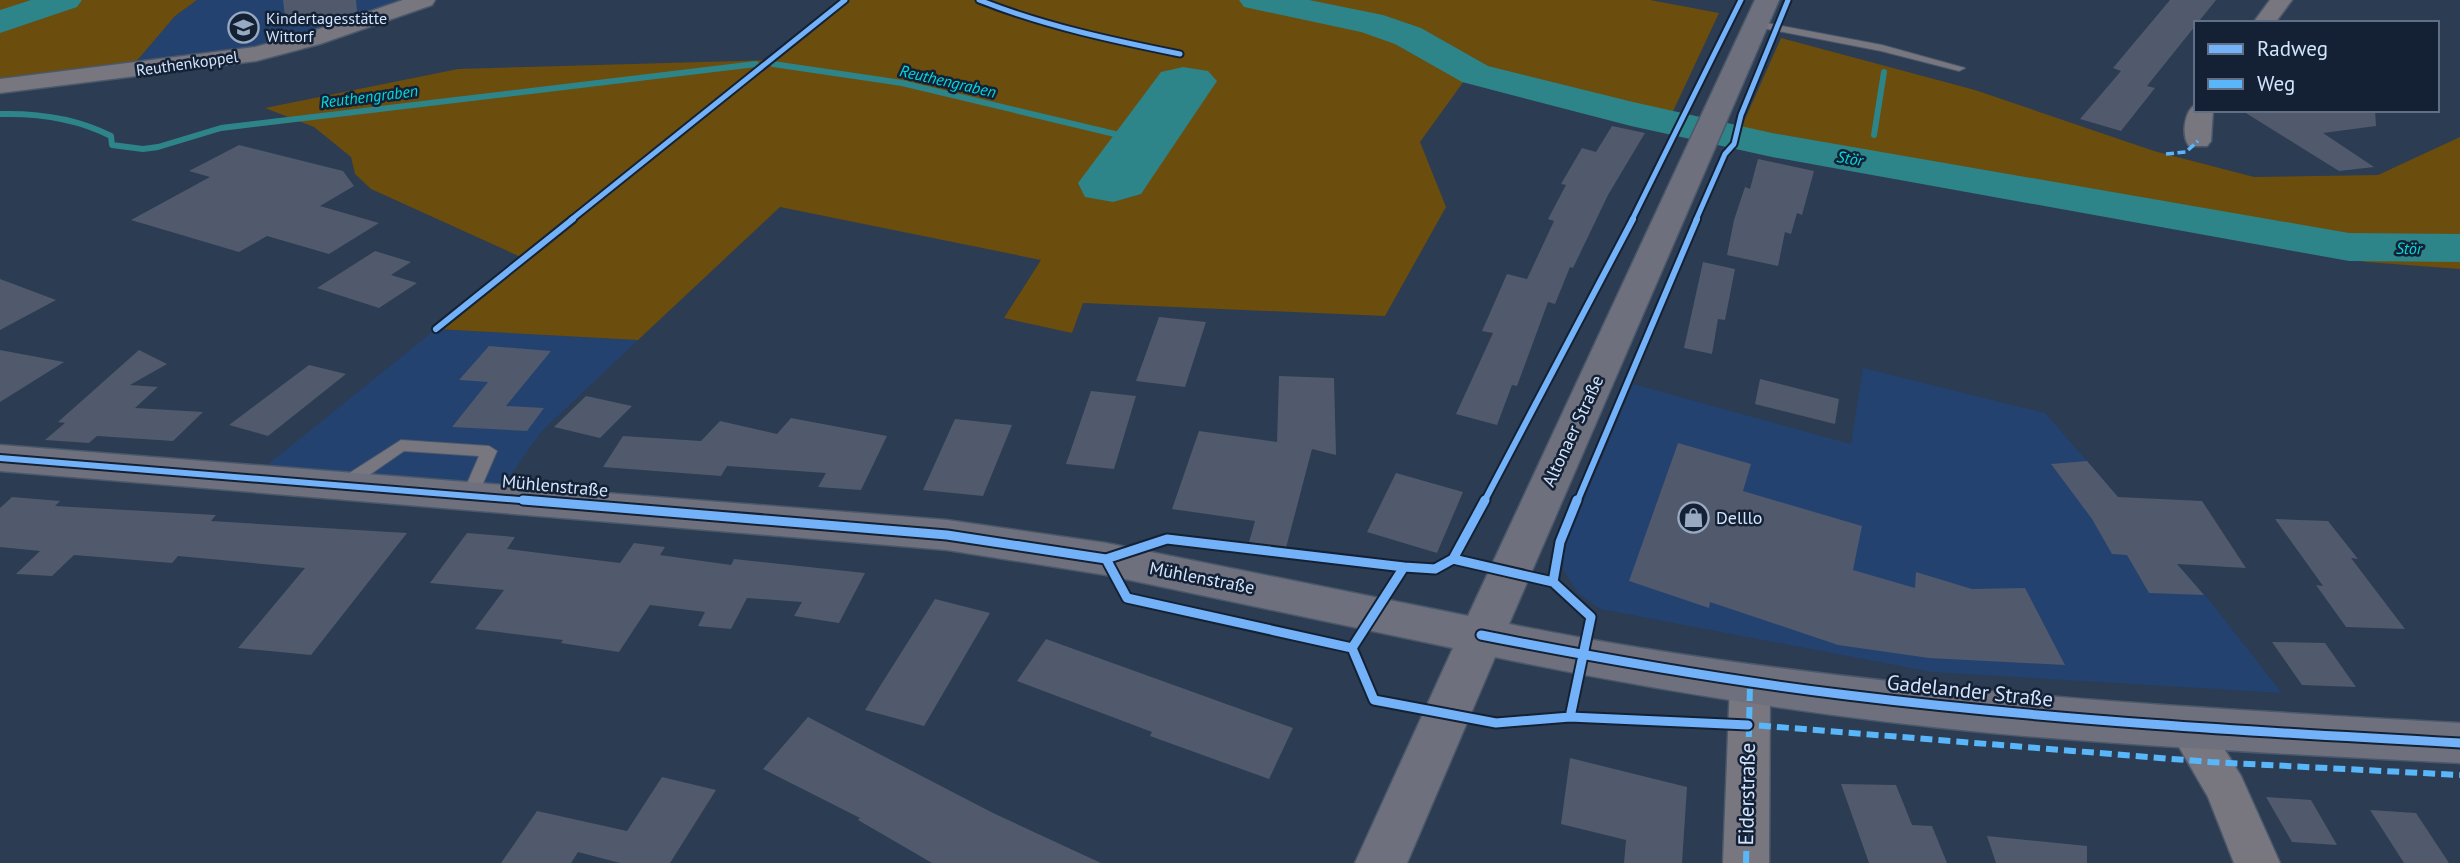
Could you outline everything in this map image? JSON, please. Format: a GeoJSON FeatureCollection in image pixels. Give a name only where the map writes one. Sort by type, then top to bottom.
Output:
{"type":"FeatureCollection","features":[{"type":"Feature","properties":{"kind":"street","name":"Reuthenkoppel"},"geometry":{"type":"LineString","coordinates":[[0,86],[256,54],[312,39],[424,0]]}},
{"type":"Feature","properties":{"kind":"street"},"geometry":{"type":"LineString","coordinates":[[2265,21],[2281,0]]}},
{"type":"Feature","properties":{"kind":"street","name":"Altonaer Straße"},"geometry":{"type":"LineString","coordinates":[[1381,863],[1762,12]]}},
{"type":"Feature","properties":{"kind":"street","name":"Reuthenkoppel"},"geometry":{"type":"LineString","coordinates":[[0,98],[110,74]]}},
{"type":"Feature","properties":{"kind":"street"},"geometry":{"type":"LineString","coordinates":[[2198,141],[2200,112]]}},
{"type":"Feature","properties":{"kind":"street","name":"Mühlenstraße"},"geometry":{"type":"LineString","coordinates":[[0,458],[470,495],[985,540],[1210,579],[1481,635]]}},
{"type":"Feature","properties":{"kind":"street","name":"Gadelander Straße"},"geometry":{"type":"LineString","coordinates":[[1481,635],[1583,657],[1750,683],[1989,713],[2189,729],[2460,743]]}},
{"type":"Feature","properties":{"kind":"street","name":"Eiderstraße"},"geometry":{"type":"LineString","coordinates":[[1746,863],[1750,683]]}},
{"type":"Feature","properties":{"kind":"street"},"geometry":{"type":"LineString","coordinates":[[2189,729],[2226,789],[2257,863]]}},
{"type":"Feature","properties":{"kind":"lane"},"geometry":{"type":"LineString","coordinates":[[1762,12],[1959,68]]}},
{"type":"Feature","properties":{"kind":"shaded area"},"geometry":{"type":"Polygon","coordinates":[[[0,0],[197,0],[175,16],[135,63],[0,81],[0,0]]]}},
{"type":"Feature","properties":{"kind":"shaded area","name":"Kindertagesstätte Wittorf"},"geometry":{"type":"Polygon","coordinates":[[[197,0],[400,0],[273,43],[135,63],[175,16],[197,0]]]}},
{"type":"Feature","properties":{"kind":"shaded area"},"geometry":{"type":"Polygon","coordinates":[[[845,0],[1650,0],[1719,13],[1668,122],[1476,74],[1464,81],[1420,142],[1446,207],[1385,316],[1083,303],[1072,333],[1004,318],[1041,260],[780,207],[638,340],[436,329],[523,258],[371,189],[355,174],[351,157],[314,127],[265,108],[458,69],[770,60],[845,0]]]}},
{"type":"Feature","properties":{"kind":"shaded area"},"geometry":{"type":"Polygon","coordinates":[[[1781,38],[1975,90],[2154,151],[2254,177],[2378,175],[2460,137],[2460,269],[2366,262],[1734,144],[1781,38]]]}},
{"type":"Feature","properties":{"kind":"shaded area"},"geometry":{"type":"Polygon","coordinates":[[[1183,67],[1208,71],[1217,81],[1141,194],[1113,202],[1085,197],[1078,183],[1161,72],[1183,67]]]}},
{"type":"Feature","properties":{"kind":"shaded area"},"geometry":{"type":"Polygon","coordinates":[[[436,329],[638,340],[541,432],[495,497],[251,478],[436,329]]]}},
{"type":"Feature","properties":{"kind":"shaded area"},"geometry":{"type":"Polygon","coordinates":[[[1863,368],[2045,413],[2210,601],[2282,693],[1932,672],[1600,609],[1579,594],[1563,570],[1564,548],[1633,384],[1851,444],[1863,368]]]}},
{"type":"Feature","properties":{"kind":"building"},"geometry":{"type":"Polygon","coordinates":[[[283,0],[356,0],[357,12],[286,26],[283,0]]]}},
{"type":"Feature","properties":{"kind":"building"},"geometry":{"type":"Polygon","coordinates":[[[2170,0],[2216,0],[2199,21],[2194,21],[2194,27],[2147,86],[2155,88],[2121,131],[2080,119],[2121,71],[2113,68],[2170,0]]]}},
{"type":"Feature","properties":{"kind":"building"},"geometry":{"type":"Polygon","coordinates":[[[2244,112],[2375,112],[2376,126],[2323,133],[2374,167],[2339,171],[2244,112]]]}},
{"type":"Feature","properties":{"kind":"building"},"geometry":{"type":"Polygon","coordinates":[[[1612,126],[1645,133],[1608,195],[1573,268],[1570,267],[1555,304],[1548,302],[1517,386],[1512,385],[1497,425],[1456,414],[1493,333],[1482,331],[1507,274],[1527,279],[1554,221],[1548,219],[1566,185],[1561,184],[1582,148],[1596,152],[1612,126]]]}},
{"type":"Feature","properties":{"kind":"building"},"geometry":{"type":"Polygon","coordinates":[[[239,145],[343,171],[354,186],[320,206],[379,223],[329,254],[267,236],[239,252],[131,220],[210,177],[189,171],[239,145]]]}},
{"type":"Feature","properties":{"kind":"building"},"geometry":{"type":"Polygon","coordinates":[[[1758,159],[1814,171],[1802,215],[1797,213],[1791,234],[1785,232],[1778,266],[1727,255],[1734,220],[1745,187],[1750,189],[1758,159]]]}},
{"type":"Feature","properties":{"kind":"building"},"geometry":{"type":"Polygon","coordinates":[[[375,251],[411,262],[391,275],[417,283],[379,308],[317,288],[375,251]]]}},
{"type":"Feature","properties":{"kind":"building"},"geometry":{"type":"Polygon","coordinates":[[[1703,262],[1735,269],[1725,320],[1718,319],[1712,354],[1684,348],[1703,262]]]}},
{"type":"Feature","properties":{"kind":"building"},"geometry":{"type":"Polygon","coordinates":[[[0,279],[56,300],[0,330],[0,279]]]}},
{"type":"Feature","properties":{"kind":"building"},"geometry":{"type":"Polygon","coordinates":[[[1159,317],[1206,322],[1185,387],[1136,381],[1159,317]]]}},
{"type":"Feature","properties":{"kind":"building"},"geometry":{"type":"Polygon","coordinates":[[[489,346],[551,351],[506,406],[544,408],[527,431],[452,427],[488,382],[459,380],[489,346]]]}},
{"type":"Feature","properties":{"kind":"building"},"geometry":{"type":"Polygon","coordinates":[[[0,350],[64,362],[0,402],[0,350]]]}},
{"type":"Feature","properties":{"kind":"building"},"geometry":{"type":"Polygon","coordinates":[[[139,350],[167,364],[130,385],[158,387],[135,408],[203,412],[173,441],[97,436],[89,443],[45,440],[65,423],[58,422],[139,350]]]}},
{"type":"Feature","properties":{"kind":"building"},"geometry":{"type":"Polygon","coordinates":[[[309,365],[346,374],[268,436],[229,425],[309,365]]]}},
{"type":"Feature","properties":{"kind":"building"},"geometry":{"type":"Polygon","coordinates":[[[1279,376],[1334,378],[1336,455],[1312,449],[1286,548],[1249,542],[1255,521],[1172,509],[1199,431],[1277,442],[1279,376]]]}},
{"type":"Feature","properties":{"kind":"building"},"geometry":{"type":"Polygon","coordinates":[[[1760,379],[1839,399],[1835,424],[1755,404],[1760,379]]]}},
{"type":"Feature","properties":{"kind":"building"},"geometry":{"type":"Polygon","coordinates":[[[1091,391],[1136,396],[1114,469],[1066,464],[1091,391]]]}},
{"type":"Feature","properties":{"kind":"building"},"geometry":{"type":"Polygon","coordinates":[[[586,396],[632,406],[600,438],[554,427],[586,396]]]}},
{"type":"Feature","properties":{"kind":"building"},"geometry":{"type":"Polygon","coordinates":[[[791,418],[887,436],[861,490],[818,487],[826,473],[727,466],[721,476],[603,467],[623,436],[701,441],[720,421],[777,434],[791,418]]]}},
{"type":"Feature","properties":{"kind":"building"},"geometry":{"type":"Polygon","coordinates":[[[955,419],[1012,425],[983,496],[923,490],[955,419]]]}},
{"type":"Feature","properties":{"kind":"building"},"geometry":{"type":"Polygon","coordinates":[[[1678,443],[1751,464],[1743,491],[1862,526],[1853,570],[1915,588],[1916,572],[1972,589],[2025,588],[2065,665],[1929,658],[1838,645],[1710,602],[1709,608],[1629,581],[1678,443]]]}},
{"type":"Feature","properties":{"kind":"building"},"geometry":{"type":"Polygon","coordinates":[[[2087,461],[2118,497],[2202,501],[2246,568],[2177,564],[2204,595],[2149,593],[2127,555],[2112,554],[2092,519],[2051,464],[2087,461]]]}},
{"type":"Feature","properties":{"kind":"building"},"geometry":{"type":"Polygon","coordinates":[[[1396,473],[1463,492],[1437,553],[1367,532],[1396,473]]]}},
{"type":"Feature","properties":{"kind":"building"},"geometry":{"type":"Polygon","coordinates":[[[12,497],[60,501],[55,506],[216,515],[211,521],[407,533],[311,655],[238,648],[305,568],[178,556],[172,563],[74,555],[52,576],[16,574],[40,551],[0,547],[0,508],[12,497]]]}},
{"type":"Feature","properties":{"kind":"building"},"geometry":{"type":"Polygon","coordinates":[[[2275,519],[2328,521],[2358,559],[2351,558],[2405,629],[2346,627],[2316,585],[2323,586],[2275,519]]]}},
{"type":"Feature","properties":{"kind":"building"},"geometry":{"type":"Polygon","coordinates":[[[467,533],[515,537],[507,549],[620,563],[634,543],[665,547],[660,555],[731,565],[734,559],[865,573],[839,623],[794,616],[802,602],[747,598],[731,629],[698,626],[705,612],[650,605],[619,652],[561,643],[563,640],[475,629],[504,590],[430,583],[467,533]]]}},
{"type":"Feature","properties":{"kind":"building"},"geometry":{"type":"Polygon","coordinates":[[[935,599],[990,613],[924,726],[865,710],[935,599]]]}},
{"type":"Feature","properties":{"kind":"building"},"geometry":{"type":"Polygon","coordinates":[[[1046,639],[1293,728],[1269,779],[1150,736],[1152,732],[1017,681],[1046,639]]]}},
{"type":"Feature","properties":{"kind":"building"},"geometry":{"type":"Polygon","coordinates":[[[2272,642],[2325,643],[2356,687],[2302,685],[2272,642]]]}},
{"type":"Feature","properties":{"kind":"building"},"geometry":{"type":"Polygon","coordinates":[[[808,717],[993,813],[1101,863],[932,863],[858,820],[860,818],[763,769],[808,717]]]}},
{"type":"Feature","properties":{"kind":"building"},"geometry":{"type":"Polygon","coordinates":[[[1570,758],[1687,787],[1682,863],[1624,863],[1626,840],[1561,824],[1570,758]]]}},
{"type":"Feature","properties":{"kind":"building"},"geometry":{"type":"Polygon","coordinates":[[[662,777],[716,790],[670,863],[620,863],[578,852],[571,863],[501,863],[537,811],[627,831],[662,777]]]}},
{"type":"Feature","properties":{"kind":"building"},"geometry":{"type":"Polygon","coordinates":[[[1841,784],[1896,785],[1912,825],[1932,826],[1947,863],[1869,863],[1841,784]]]}},
{"type":"Feature","properties":{"kind":"building"},"geometry":{"type":"Polygon","coordinates":[[[2266,797],[2311,800],[2337,845],[2292,842],[2266,797]]]}},
{"type":"Feature","properties":{"kind":"building"},"geometry":{"type":"Polygon","coordinates":[[[2370,810],[2416,813],[2449,863],[2404,863],[2370,810]]]}},
{"type":"Feature","properties":{"kind":"building"},"geometry":{"type":"Polygon","coordinates":[[[1987,836],[2087,846],[2087,863],[1996,863],[1987,836]]]}},
{"type":"Feature","properties":{"kind":"waterway","name":"Stör"},"geometry":{"type":"LineString","coordinates":[[0,22],[65,0]]}},
{"type":"Feature","properties":{"kind":"waterway","name":"Stör"},"geometry":{"type":"LineString","coordinates":[[1256,0],[1370,23],[1408,36],[1475,74],[1631,114],[1772,145],[2349,247],[2460,248]]}},
{"type":"Feature","properties":{"kind":"waterway","name":"Reuthengraben"},"geometry":{"type":"LineString","coordinates":[[0,114],[29,114],[71,121],[111,136],[112,145],[143,149],[221,128],[756,64]]}},
{"type":"Feature","properties":{"kind":"waterway","name":"Reuthengraben"},"geometry":{"type":"LineString","coordinates":[[773,64],[902,83],[1115,134]]}},
{"type":"Feature","properties":{"kind":"waterway"},"geometry":{"type":"LineString","coordinates":[[1874,135],[1884,72]]}},
{"type":"Feature","properties":{"kind":"marked path"},"geometry":{"type":"LineString","coordinates":[[2166,154],[2186,152],[2198,141]]}},
{"type":"Feature","properties":{"kind":"marked path"},"geometry":{"type":"LineString","coordinates":[[1746,863],[1750,683]]}},
{"type":"Feature","properties":{"kind":"marked path"},"geometry":{"type":"LineString","coordinates":[[1741,724],[2210,762],[2460,775]]}},
{"type":"Feature","properties":{"kind":"cycle path"},"geometry":{"type":"LineString","coordinates":[[436,329],[845,0]]}},
{"type":"Feature","properties":{"kind":"cycle path"},"geometry":{"type":"LineString","coordinates":[[979,0],[1025,18],[1087,35],[1180,54]]}},
{"type":"Feature","properties":{"kind":"cycle path"},"geometry":{"type":"LineString","coordinates":[[1741,0],[1601,282],[1453,559],[1435,569],[1404,567],[1352,648],[1374,700],[1496,723],[1570,717],[1591,617],[1553,582],[1560,542],[1725,154],[1734,144],[1741,115],[1788,0]]}},
{"type":"Feature","properties":{"kind":"cycle path"},"geometry":{"type":"LineString","coordinates":[[0,458],[947,535],[1106,559]]}},
{"type":"Feature","properties":{"kind":"cycle path"},"geometry":{"type":"LineString","coordinates":[[1352,648],[1127,598],[1106,559],[1167,539],[1404,567]]}},
{"type":"Feature","properties":{"kind":"cycle path"},"geometry":{"type":"LineString","coordinates":[[1453,559],[1553,582]]}},
{"type":"Feature","properties":{"kind":"cycle path"},"geometry":{"type":"LineString","coordinates":[[1481,635],[1602,659],[1846,695],[2091,720],[2460,743]]}},
{"type":"Feature","properties":{"kind":"cycle path"},"geometry":{"type":"LineString","coordinates":[[1570,717],[1748,725]]}},
{"type":"Feature","properties":{"kind":"place","name":"Kindertagesstätte Wittorf"},"geometry":{"type":"Point","coordinates":[243,27]}},
{"type":"Feature","properties":{"kind":"place","name":"Delllo"},"geometry":{"type":"Point","coordinates":[1693,518]}}]}
